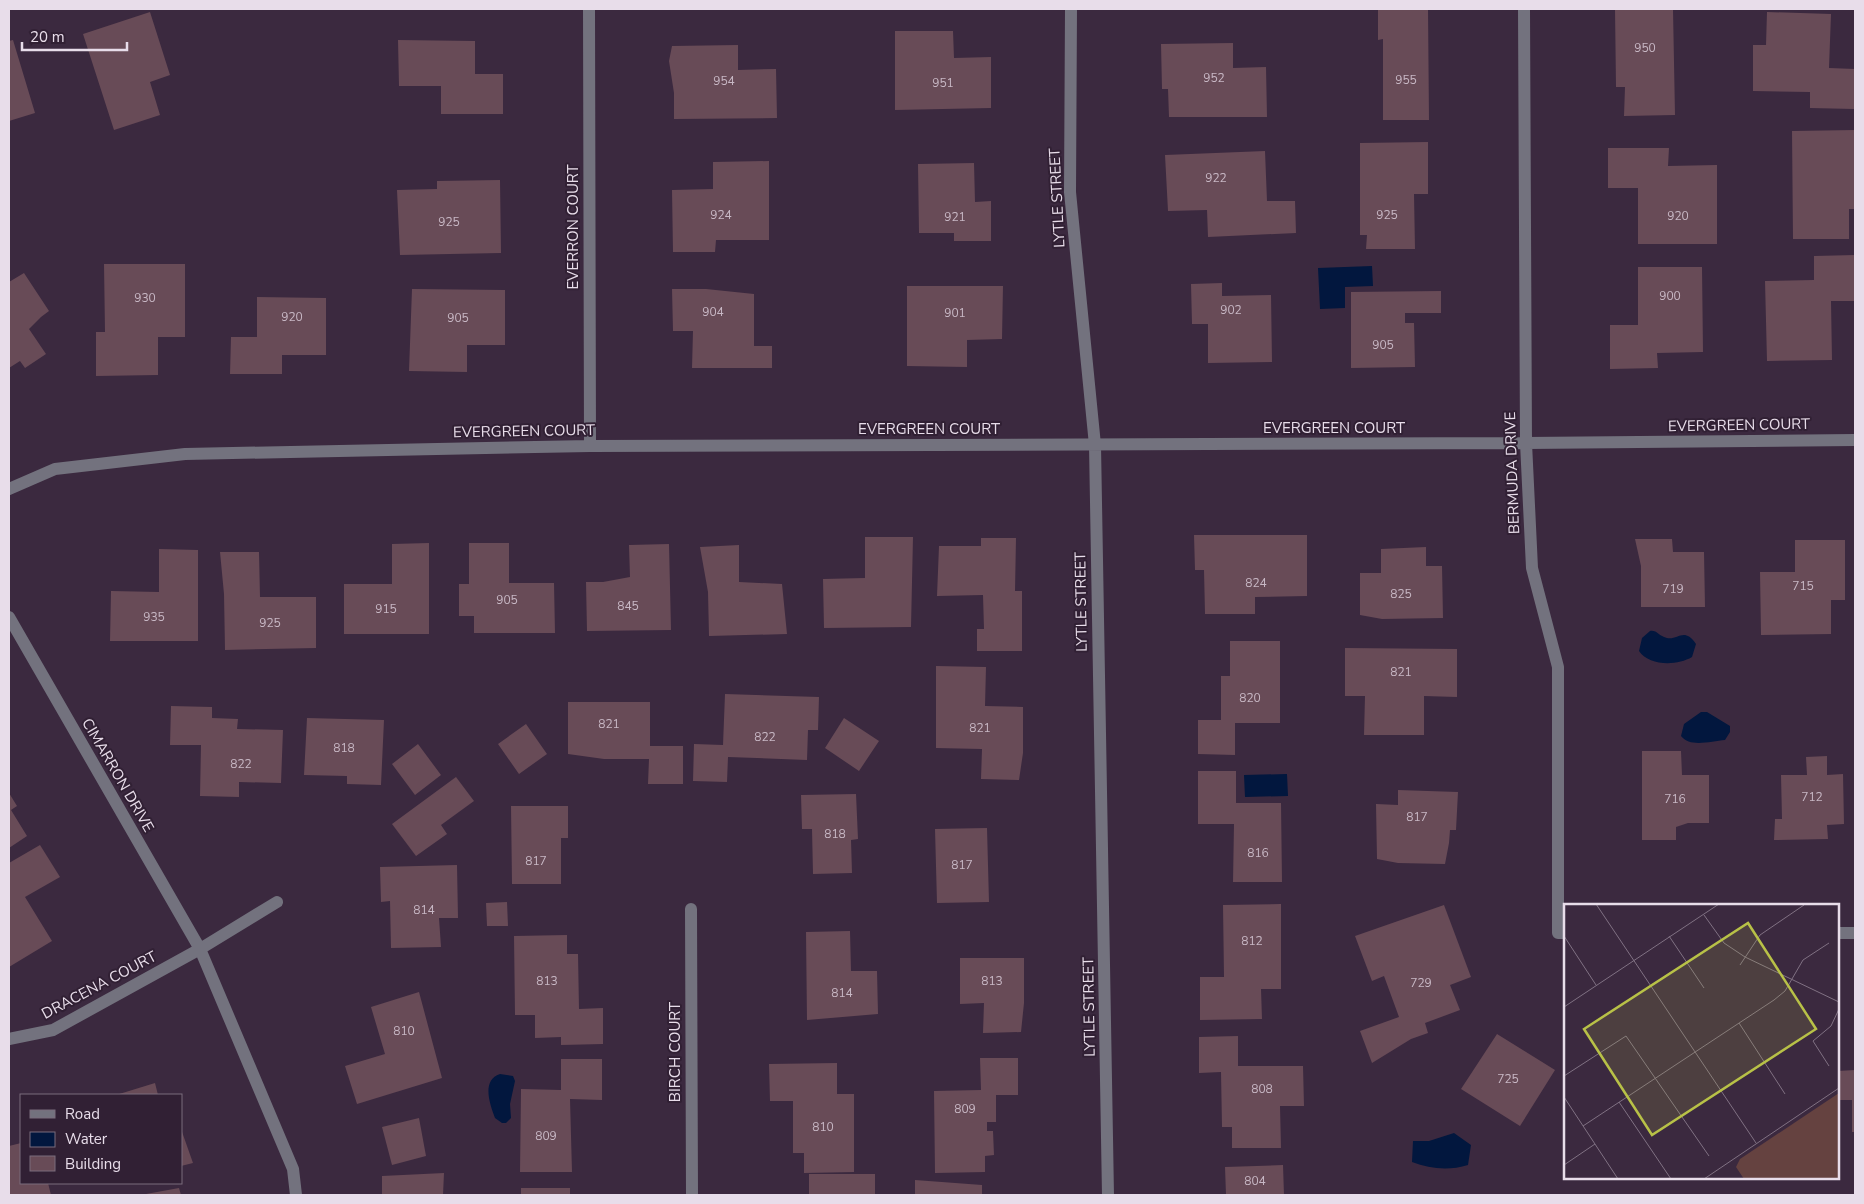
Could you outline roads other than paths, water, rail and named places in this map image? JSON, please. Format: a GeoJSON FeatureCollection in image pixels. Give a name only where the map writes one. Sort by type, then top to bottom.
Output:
{"type":"FeatureCollection","features":[{"type":"Feature","properties":{"kind":"street","name":"EVERRON COURT"},"geometry":{"type":"LineString","coordinates":[[589,9],[590,446]]}},
{"type":"Feature","properties":{"kind":"street","name":"LYTLE STREET"},"geometry":{"type":"LineString","coordinates":[[1071,9],[1070,192],[1094,445],[1108,1195]]}},
{"type":"Feature","properties":{"kind":"street","name":"BERMUDA DRIVE"},"geometry":{"type":"LineString","coordinates":[[1524,9],[1526,443],[1532,568],[1558,667],[1562,933]]}},
{"type":"Feature","properties":{"kind":"street","name":"EVERGREEN COURT"},"geometry":{"type":"LineString","coordinates":[[9,489],[55,469],[185,454],[590,446],[1855,440]]}},
{"type":"Feature","properties":{"kind":"street","name":"CIMARRON DRIVE"},"geometry":{"type":"LineString","coordinates":[[9,617],[200,949],[293,1169],[296,1195]]}},
{"type":"Feature","properties":{"kind":"street"},"geometry":{"type":"LineString","coordinates":[[200,949],[277,902]]}},
{"type":"Feature","properties":{"kind":"street","name":"BIRCH COURT"},"geometry":{"type":"LineString","coordinates":[[691,909],[692,1195]]}},
{"type":"Feature","properties":{"kind":"street"},"geometry":{"type":"LineString","coordinates":[[1839,933],[1855,933]]}},
{"type":"Feature","properties":{"kind":"street","name":"DRACENA COURT"},"geometry":{"type":"LineString","coordinates":[[9,1039],[53,1030],[200,949]]}},
{"type":"Feature","properties":{"kind":"water"},"geometry":{"type":"Polygon","coordinates":[[[1372,266],[1373,286],[1345,287],[1345,308],[1320,309],[1318,268],[1372,266]]]}},
{"type":"Feature","properties":{"kind":"water"},"geometry":{"type":"Polygon","coordinates":[[[1650,631],[1669,638],[1684,635],[1691,638],[1696,644],[1692,657],[1671,663],[1649,660],[1639,651],[1642,638],[1650,631]]]}},
{"type":"Feature","properties":{"kind":"water"},"geometry":{"type":"Polygon","coordinates":[[[1701,712],[1707,712],[1730,726],[1730,732],[1725,740],[1695,743],[1685,740],[1681,736],[1684,724],[1701,712]]]}},
{"type":"Feature","properties":{"kind":"water"},"geometry":{"type":"Polygon","coordinates":[[[1287,774],[1288,796],[1245,797],[1244,775],[1287,774]]]}},
{"type":"Feature","properties":{"kind":"water"},"geometry":{"type":"Polygon","coordinates":[[[500,1074],[513,1076],[515,1081],[510,1104],[511,1118],[506,1123],[502,1123],[495,1118],[488,1093],[490,1082],[500,1074]]]}},
{"type":"Feature","properties":{"kind":"water"},"geometry":{"type":"Polygon","coordinates":[[[1454,1133],[1471,1145],[1468,1165],[1440,1168],[1412,1162],[1413,1141],[1429,1141],[1454,1133]]]}}]}
